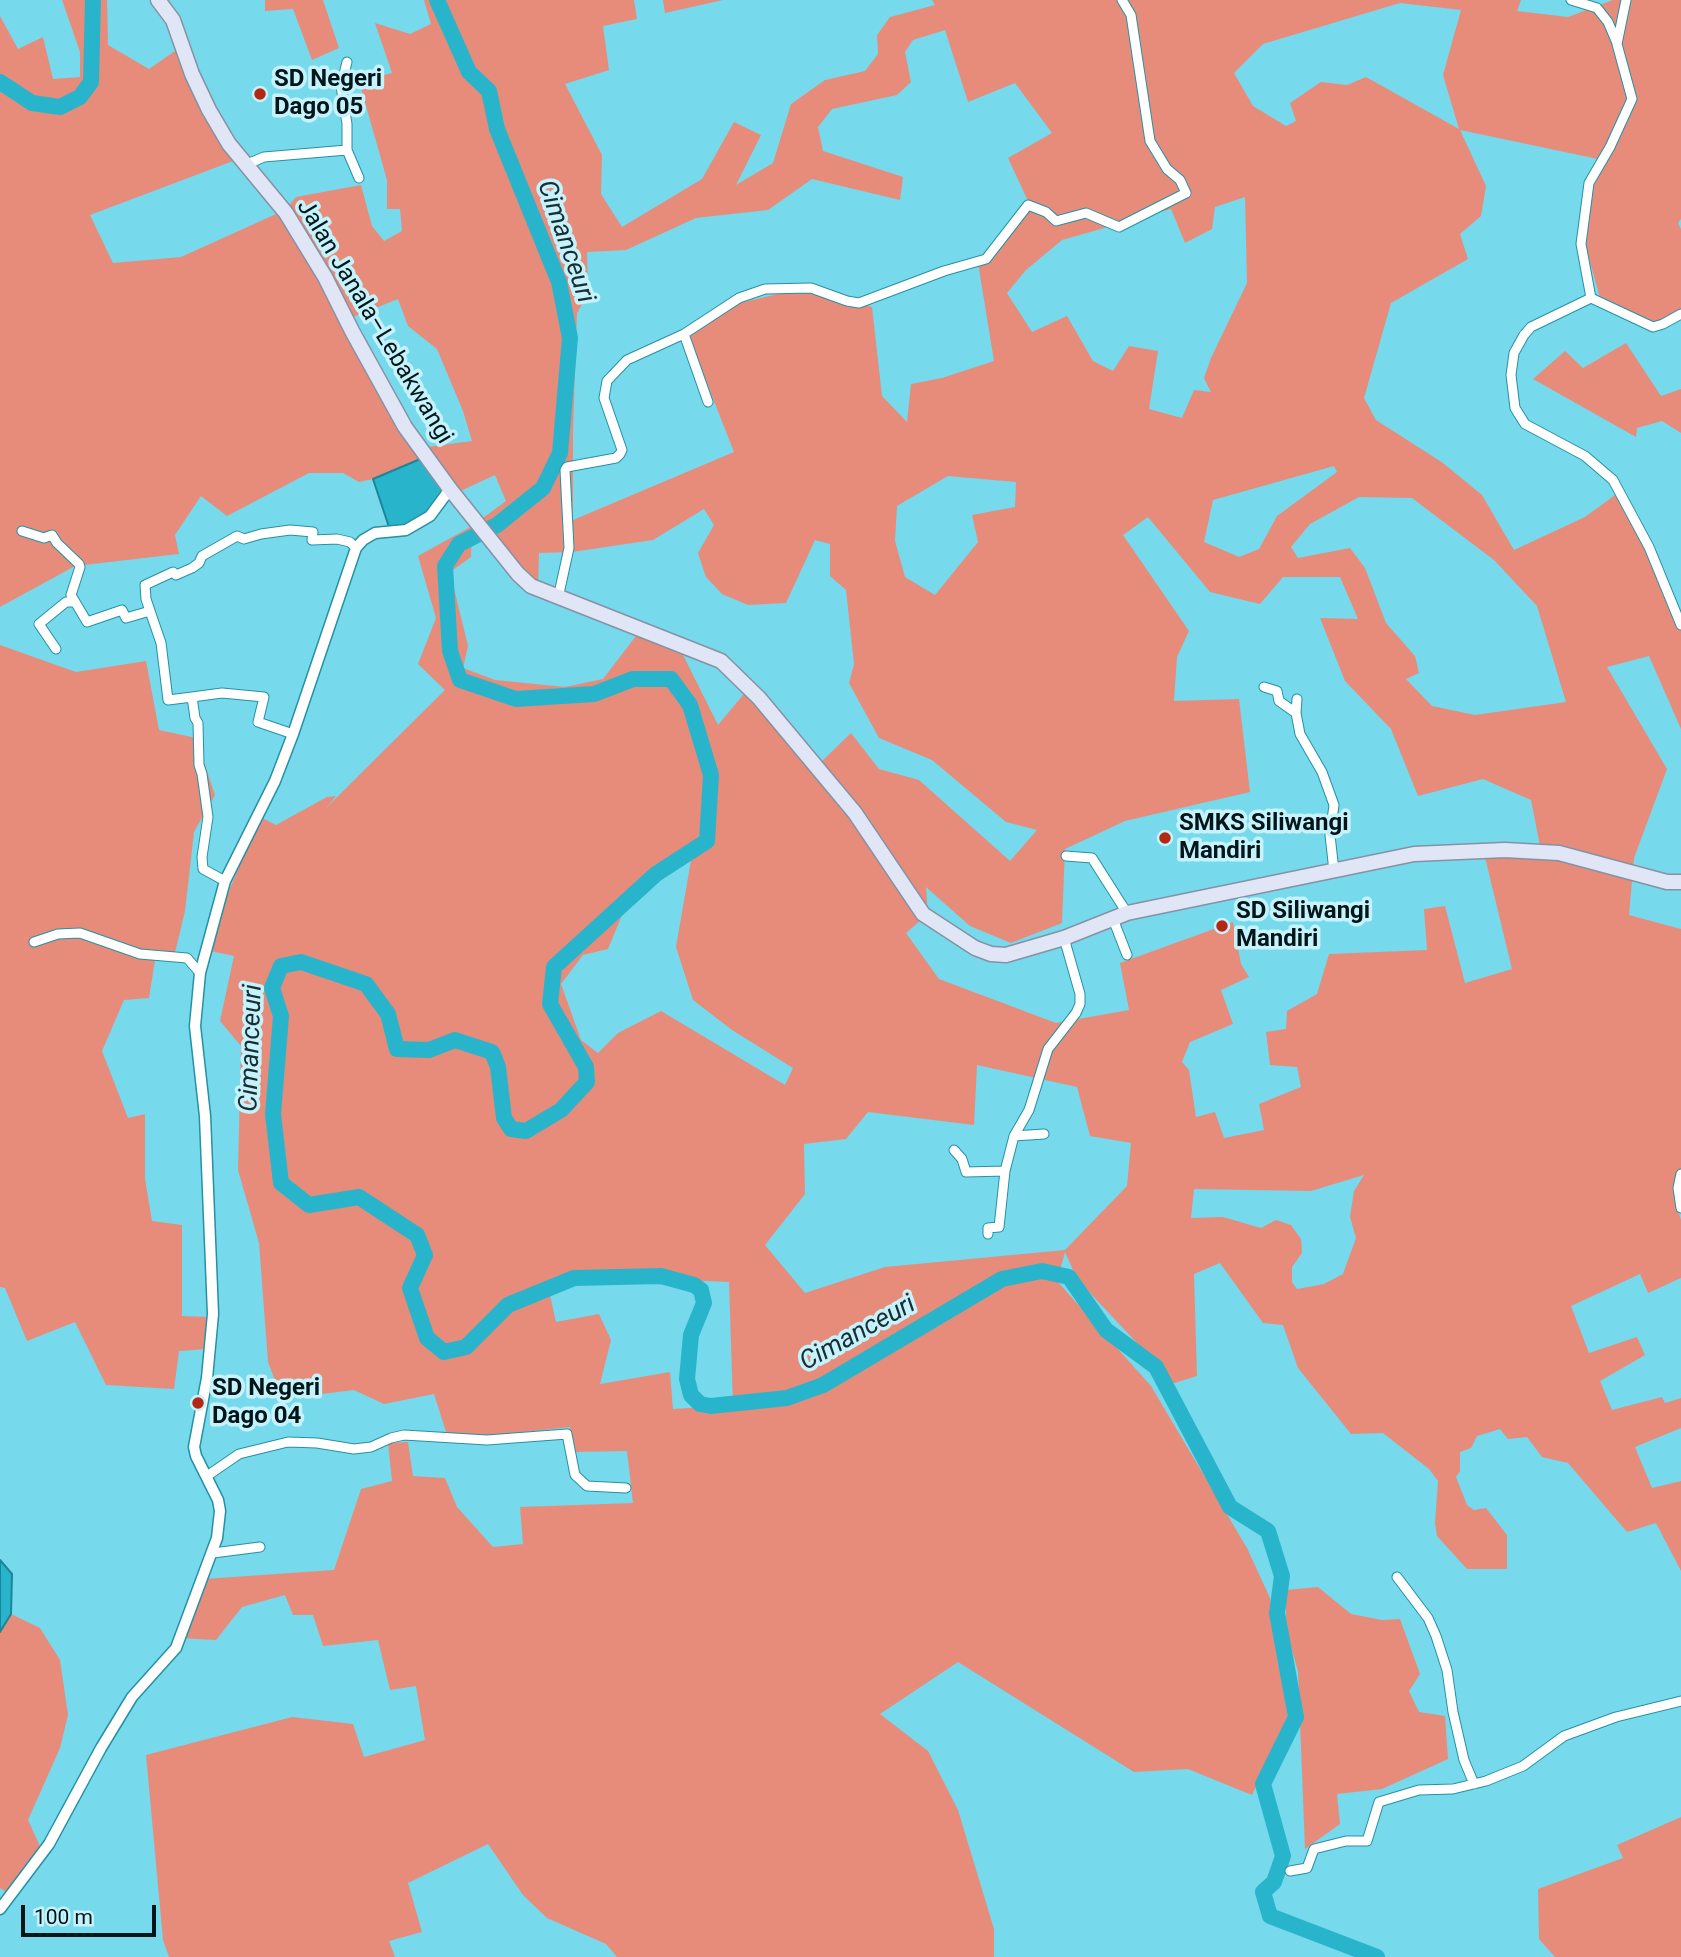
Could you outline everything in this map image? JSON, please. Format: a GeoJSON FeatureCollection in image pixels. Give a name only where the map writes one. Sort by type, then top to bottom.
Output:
{"type":"FeatureCollection","features":[{"type":"Feature","properties":{"kind":"main road","name":"Jalan Janala–Lebakwangi"},"geometry":{"type":"LineString","coordinates":[[158,0],[173,20],[192,74],[209,110],[229,144],[286,213],[325,277],[405,428],[450,489],[531,586],[558,598]]}},
{"type":"Feature","properties":{"kind":"main road"},"geometry":{"type":"LineString","coordinates":[[558,598],[721,661],[738,676],[855,813],[923,914],[975,948],[990,954],[1006,955],[1064,938],[1120,916],[1414,854],[1505,850],[1559,853],[1667,882],[1681,882]]}},
{"type":"Feature","properties":{"kind":"street"},"geometry":{"type":"LineString","coordinates":[[558,598],[569,548],[565,470],[567,467],[616,457],[622,450],[604,398],[607,381],[627,360],[684,334],[739,298],[765,289],[811,288],[859,303],[944,271],[986,259],[1028,205],[1046,212],[1056,221],[1086,213],[1119,227],[1186,193],[1180,180],[1167,169],[1150,141],[1131,15],[1122,0]]}},
{"type":"Feature","properties":{"kind":"street"},"geometry":{"type":"LineString","coordinates":[[1571,0],[1597,8],[1608,22],[1632,99],[1610,147],[1589,183],[1581,244],[1591,298]]}},
{"type":"Feature","properties":{"kind":"street"},"geometry":{"type":"LineString","coordinates":[[1617,44],[1626,0]]}},
{"type":"Feature","properties":{"kind":"street"},"geometry":{"type":"LineString","coordinates":[[347,62],[341,86],[347,124],[347,150],[359,178]]}},
{"type":"Feature","properties":{"kind":"street"},"geometry":{"type":"LineString","coordinates":[[245,165],[264,156],[347,150]]}},
{"type":"Feature","properties":{"kind":"street"},"geometry":{"type":"LineString","coordinates":[[1681,314],[1653,327],[1591,298],[1531,327],[1514,353],[1512,363],[1515,408],[1525,424],[1584,456],[1613,480],[1649,547],[1681,625]]}},
{"type":"Feature","properties":{"kind":"street"},"geometry":{"type":"LineString","coordinates":[[684,334],[708,402]]}},
{"type":"Feature","properties":{"kind":"street"},"geometry":{"type":"LineString","coordinates":[[0,1909],[49,1844],[132,1697],[176,1648],[192,1599],[213,1553],[220,1511],[194,1447],[207,1378],[213,1314],[205,1116],[195,1027],[200,973],[225,881],[275,781],[356,548],[375,533],[406,530],[430,516],[450,489]]}},
{"type":"Feature","properties":{"kind":"street"},"geometry":{"type":"LineString","coordinates":[[293,734],[258,722],[264,697],[222,693],[168,701],[161,643],[146,599],[145,585],[173,572],[176,575],[192,568],[199,563],[202,556],[237,536],[244,539],[290,530],[313,532],[312,540],[350,542],[356,548]]}},
{"type":"Feature","properties":{"kind":"street"},"geometry":{"type":"LineString","coordinates":[[22,531],[44,538],[52,536],[79,564],[71,595],[87,622],[122,610],[126,618],[150,611]]}},
{"type":"Feature","properties":{"kind":"street"},"geometry":{"type":"LineString","coordinates":[[56,649],[39,625],[66,602],[75,602]]}},
{"type":"Feature","properties":{"kind":"street"},"geometry":{"type":"LineString","coordinates":[[1264,687],[1278,691],[1279,701],[1296,713]]}},
{"type":"Feature","properties":{"kind":"street"},"geometry":{"type":"LineString","coordinates":[[192,697],[198,723],[199,765],[208,817],[202,857],[203,869],[225,881]]}},
{"type":"Feature","properties":{"kind":"street"},"geometry":{"type":"LineString","coordinates":[[1297,699],[1296,713],[1300,734],[1322,772],[1334,805],[1330,835],[1334,870]]}},
{"type":"Feature","properties":{"kind":"street"},"geometry":{"type":"LineString","coordinates":[[1066,856],[1092,858],[1120,916],[1127,955]]}},
{"type":"Feature","properties":{"kind":"street"},"geometry":{"type":"LineString","coordinates":[[34,942],[58,934],[80,933],[140,954],[187,958],[200,973]]}},
{"type":"Feature","properties":{"kind":"street"},"geometry":{"type":"LineString","coordinates":[[988,1234],[988,1228],[999,1227],[1005,1171],[1014,1136],[1029,1110],[1048,1049],[1080,1004],[1080,993],[1064,938]]}},
{"type":"Feature","properties":{"kind":"street"},"geometry":{"type":"LineString","coordinates":[[1014,1136],[1044,1134]]}},
{"type":"Feature","properties":{"kind":"street"},"geometry":{"type":"LineString","coordinates":[[954,1150],[962,1158],[966,1172],[1005,1171]]}},
{"type":"Feature","properties":{"kind":"street"},"geometry":{"type":"LineString","coordinates":[[1681,1174],[1678,1188],[1681,1208]]}},
{"type":"Feature","properties":{"kind":"street"},"geometry":{"type":"LineString","coordinates":[[207,1476],[239,1454],[288,1442],[354,1449],[372,1447],[404,1435],[487,1440],[567,1434],[575,1475],[587,1486],[626,1488]]}},
{"type":"Feature","properties":{"kind":"street"},"geometry":{"type":"LineString","coordinates":[[213,1553],[260,1547]]}},
{"type":"Feature","properties":{"kind":"street"},"geometry":{"type":"LineString","coordinates":[[1396,1577],[1429,1618],[1436,1636],[1447,1670],[1464,1760],[1474,1783]]}},
{"type":"Feature","properties":{"kind":"street"},"geometry":{"type":"LineString","coordinates":[[1290,1871],[1307,1868],[1314,1849],[1346,1841],[1367,1841],[1380,1802],[1419,1790],[1453,1788],[1486,1781],[1523,1766],[1564,1736],[1616,1717],[1681,1701]]}},
{"type":"Feature","properties":{"kind":"shaded area"},"geometry":{"type":"Polygon","coordinates":[[[62,0],[107,0],[108,45],[149,69],[185,44],[197,80],[241,158],[90,215],[113,263],[181,257],[285,210],[296,197],[361,185],[372,226],[384,241],[402,231],[400,209],[387,209],[387,180],[359,81],[392,73],[375,23],[410,34],[431,24],[424,0],[634,0],[637,19],[603,26],[609,70],[565,84],[602,155],[601,194],[622,227],[702,179],[734,122],[761,135],[736,185],[773,163],[791,104],[825,80],[865,71],[878,54],[877,35],[890,17],[935,5],[932,0],[1521,0],[1517,11],[1568,17],[1613,0],[1681,0],[1681,219],[1678,223],[1681,229],[1681,313],[1650,324],[1602,305],[1585,244],[1598,159],[1460,130],[1486,186],[1481,216],[1460,234],[1468,259],[1391,303],[1364,398],[1376,420],[1443,463],[1482,495],[1514,550],[1585,517],[1622,490],[1681,621],[1681,729],[1649,656],[1607,667],[1667,769],[1634,858],[1629,915],[1681,929],[1681,1178],[1676,1204],[1681,1220],[1681,1278],[1648,1293],[1640,1274],[1571,1306],[1589,1353],[1637,1337],[1645,1355],[1600,1381],[1612,1410],[1662,1397],[1665,1403],[1681,1398],[1681,1428],[1635,1447],[1652,1488],[1681,1481],[1681,1571],[1656,1523],[1627,1532],[1568,1463],[1542,1457],[1527,1437],[1508,1439],[1500,1429],[1477,1436],[1471,1448],[1460,1452],[1460,1471],[1456,1477],[1467,1505],[1474,1510],[1486,1508],[1507,1535],[1507,1569],[1467,1569],[1437,1536],[1435,1523],[1438,1481],[1429,1469],[1383,1433],[1351,1434],[1298,1368],[1283,1325],[1263,1323],[1220,1263],[1194,1274],[1197,1376],[1165,1386],[1152,1359],[1077,1279],[1065,1252],[1057,1281],[1151,1386],[1247,1548],[1270,1598],[1288,1718],[1252,1795],[1188,1769],[1134,1772],[958,1662],[880,1714],[928,1751],[958,1810],[994,1929],[994,1957],[617,1957],[606,1944],[547,1918],[523,1895],[488,1844],[408,1883],[422,1932],[389,1941],[395,1957],[169,1957],[163,1940],[146,1755],[292,1717],[353,1724],[364,1757],[425,1740],[416,1686],[390,1690],[378,1640],[323,1646],[313,1615],[293,1615],[285,1595],[242,1607],[216,1640],[179,1638],[204,1579],[334,1570],[361,1489],[392,1481],[388,1443],[408,1442],[413,1476],[445,1478],[457,1507],[493,1547],[523,1544],[520,1507],[633,1503],[627,1451],[574,1452],[570,1427],[477,1437],[446,1432],[434,1394],[384,1404],[354,1390],[282,1399],[268,1362],[259,1243],[238,1170],[241,1046],[220,1021],[234,956],[210,951],[218,917],[260,817],[276,825],[327,797],[336,796],[326,808],[445,690],[418,664],[436,618],[418,556],[472,526],[506,501],[495,475],[454,494],[424,457],[373,479],[359,482],[343,473],[309,473],[227,516],[201,496],[175,535],[179,554],[75,566],[0,607],[0,16],[18,49],[43,37],[53,79],[80,77],[80,52],[62,0]],[[1400,3],[1263,44],[1234,73],[1253,106],[1286,126],[1296,121],[1290,103],[1321,82],[1347,85],[1366,77],[1459,129],[1443,75],[1461,10],[1400,3]],[[945,30],[913,40],[905,52],[911,82],[897,95],[832,109],[818,127],[823,151],[903,177],[900,200],[812,179],[768,210],[696,218],[626,250],[587,252],[588,294],[577,313],[573,520],[734,452],[686,330],[731,305],[808,287],[872,307],[882,396],[907,422],[911,384],[942,378],[994,361],[978,263],[1028,201],[1008,158],[1052,133],[1015,83],[968,102],[945,30]],[[1245,197],[1215,207],[1212,229],[1185,243],[1171,209],[1062,240],[1026,270],[1007,293],[1032,332],[1067,316],[1093,361],[1113,371],[1129,346],[1158,351],[1149,409],[1182,418],[1194,390],[1211,392],[1204,378],[1247,283],[1245,197]],[[398,299],[348,319],[419,448],[472,441],[463,411],[437,349],[408,326],[398,299]],[[1334,466],[1213,500],[1204,542],[1239,557],[1259,549],[1277,516],[1337,472],[1334,466]],[[948,476],[897,506],[895,541],[905,577],[935,595],[978,542],[972,515],[1015,507],[1016,482],[948,476]],[[1359,497],[1310,524],[1291,547],[1298,558],[1350,548],[1365,568],[1386,623],[1415,656],[1419,673],[1406,679],[1432,706],[1475,715],[1566,702],[1537,606],[1494,560],[1412,498],[1359,497]],[[704,509],[653,540],[572,552],[539,553],[538,590],[472,527],[471,557],[450,572],[468,646],[463,668],[495,680],[565,687],[603,679],[639,632],[676,641],[718,725],[753,683],[821,762],[851,733],[879,769],[919,780],[1010,861],[1037,830],[1006,822],[932,760],[879,738],[849,683],[854,664],[846,590],[830,576],[830,544],[815,540],[786,603],[748,605],[722,594],[706,577],[698,553],[714,525],[704,509]],[[1148,517],[1123,535],[1189,631],[1177,657],[1174,701],[1239,699],[1250,792],[1125,821],[1065,849],[1062,923],[1011,943],[970,926],[926,887],[928,914],[906,933],[939,979],[1056,1023],[1129,1010],[1120,963],[1233,922],[1241,964],[1249,977],[1221,990],[1233,1024],[1190,1042],[1182,1062],[1189,1070],[1196,1117],[1215,1112],[1224,1138],[1264,1130],[1259,1104],[1301,1087],[1297,1067],[1270,1065],[1266,1032],[1286,1029],[1287,1011],[1317,994],[1329,954],[1427,950],[1424,909],[1445,906],[1465,983],[1512,969],[1483,849],[1540,846],[1531,800],[1483,779],[1418,796],[1391,729],[1345,681],[1320,618],[1358,619],[1340,577],[1283,577],[1260,604],[1210,592],[1148,517]],[[694,843],[636,881],[608,949],[583,955],[561,984],[581,1040],[598,1053],[618,1033],[661,1011],[785,1085],[793,1068],[732,1030],[693,1000],[676,947],[694,843]],[[977,1065],[974,1125],[868,1112],[846,1139],[804,1144],[805,1194],[765,1245],[805,1293],[885,1267],[1065,1250],[1127,1186],[1131,1143],[1090,1136],[1077,1087],[977,1065]],[[1364,1175],[1311,1191],[1194,1189],[1191,1218],[1223,1217],[1261,1228],[1276,1220],[1291,1225],[1301,1239],[1302,1253],[1292,1267],[1292,1282],[1297,1289],[1324,1284],[1343,1274],[1356,1238],[1350,1217],[1354,1191],[1364,1175]],[[572,1275],[550,1295],[556,1322],[599,1314],[611,1340],[600,1384],[670,1372],[673,1409],[733,1405],[729,1282],[572,1275]]]}},
{"type":"Feature","properties":{"kind":"shaded area"},"geometry":{"type":"Polygon","coordinates":[[[265,0],[323,0],[339,48],[312,60],[293,9],[265,11],[265,0]]]}},
{"type":"Feature","properties":{"kind":"shaded area"},"geometry":{"type":"Polygon","coordinates":[[[663,0],[723,0],[665,13],[663,0]]]}},
{"type":"Feature","properties":{"kind":"shaded area"},"geometry":{"type":"Polygon","coordinates":[[[1626,343],[1661,396],[1681,389],[1681,433],[1662,421],[1637,428],[1636,437],[1533,379],[1565,351],[1583,368],[1626,343]]]}},
{"type":"Feature","properties":{"kind":"shaded area"},"geometry":{"type":"Polygon","coordinates":[[[0,645],[76,672],[146,661],[159,730],[196,738],[215,795],[194,832],[185,911],[173,961],[155,960],[149,998],[124,1000],[102,1051],[128,1118],[145,1114],[145,1179],[152,1221],[182,1225],[182,1316],[209,1317],[207,1349],[179,1351],[174,1389],[106,1385],[75,1322],[27,1341],[5,1288],[0,1287],[0,645]]]}},
{"type":"Feature","properties":{"kind":"shaded area"},"geometry":{"type":"Polygon","coordinates":[[[1318,1587],[1351,1614],[1382,1620],[1400,1619],[1420,1674],[1409,1691],[1419,1712],[1445,1716],[1448,1759],[1382,1789],[1337,1794],[1340,1824],[1305,1849],[1298,1671],[1286,1630],[1286,1590],[1318,1587]]]}},
{"type":"Feature","properties":{"kind":"shaded area"},"geometry":{"type":"Polygon","coordinates":[[[11,1614],[40,1628],[60,1660],[68,1715],[60,1748],[28,1820],[44,1855],[14,1897],[0,1888],[0,1632],[11,1614]]]}},
{"type":"Feature","properties":{"kind":"shaded area"},"geometry":{"type":"Polygon","coordinates":[[[1681,1817],[1681,1957],[1555,1957],[1539,1939],[1538,1889],[1623,1858],[1617,1845],[1681,1817]]]}},
{"type":"Feature","properties":{"kind":"water"},"geometry":{"type":"Polygon","coordinates":[[[425,457],[446,487],[434,513],[391,533],[373,479],[425,457]]]}},
{"type":"Feature","properties":{"kind":"water"},"geometry":{"type":"Polygon","coordinates":[[[0,1560],[12,1574],[11,1614],[0,1632],[0,1560]]]}},
{"type":"Feature","properties":{"kind":"waterway","name":"Cimanceuri"},"geometry":{"type":"LineString","coordinates":[[0,82],[32,103],[60,107],[80,97],[91,82],[93,0]]}},
{"type":"Feature","properties":{"kind":"waterway","name":"Cimanceuri"},"geometry":{"type":"LineString","coordinates":[[437,0],[469,72],[489,91],[497,129],[559,282],[570,338],[560,453],[543,488],[497,525],[459,544],[445,566],[450,651],[460,680],[516,699],[594,694],[633,679],[671,679],[690,705],[711,775],[707,841],[656,874],[554,967],[550,1004],[586,1067],[587,1082],[561,1110],[526,1131],[511,1129],[504,1118],[498,1067],[492,1052],[455,1040],[429,1050],[397,1049],[388,1014],[366,984],[301,962],[281,966],[272,988],[281,1016],[273,1114],[281,1183],[309,1205],[359,1197],[417,1235],[425,1255],[410,1288],[427,1338],[444,1352],[466,1347],[508,1305],[574,1278],[661,1276],[694,1285],[701,1290],[704,1303],[691,1335],[687,1379],[691,1395],[700,1404],[711,1406],[787,1398],[823,1385],[1002,1279],[1042,1271],[1069,1277],[1106,1330],[1156,1367],[1230,1507],[1268,1531],[1282,1576],[1277,1613],[1296,1717],[1263,1784],[1283,1856],[1274,1882],[1263,1892],[1270,1916],[1377,1957]]}},
{"type":"Feature","properties":{"kind":"place","name":"SD Negeri Dago 05"},"geometry":{"type":"Point","coordinates":[260,94]}},
{"type":"Feature","properties":{"kind":"place","name":"SMKS Siliwangi Mandiri"},"geometry":{"type":"Point","coordinates":[1165,838]}},
{"type":"Feature","properties":{"kind":"place","name":"SD Siliwangi Mandiri"},"geometry":{"type":"Point","coordinates":[1222,926]}},
{"type":"Feature","properties":{"kind":"place","name":"SD Negeri Dago 04"},"geometry":{"type":"Point","coordinates":[198,1403]}}]}
